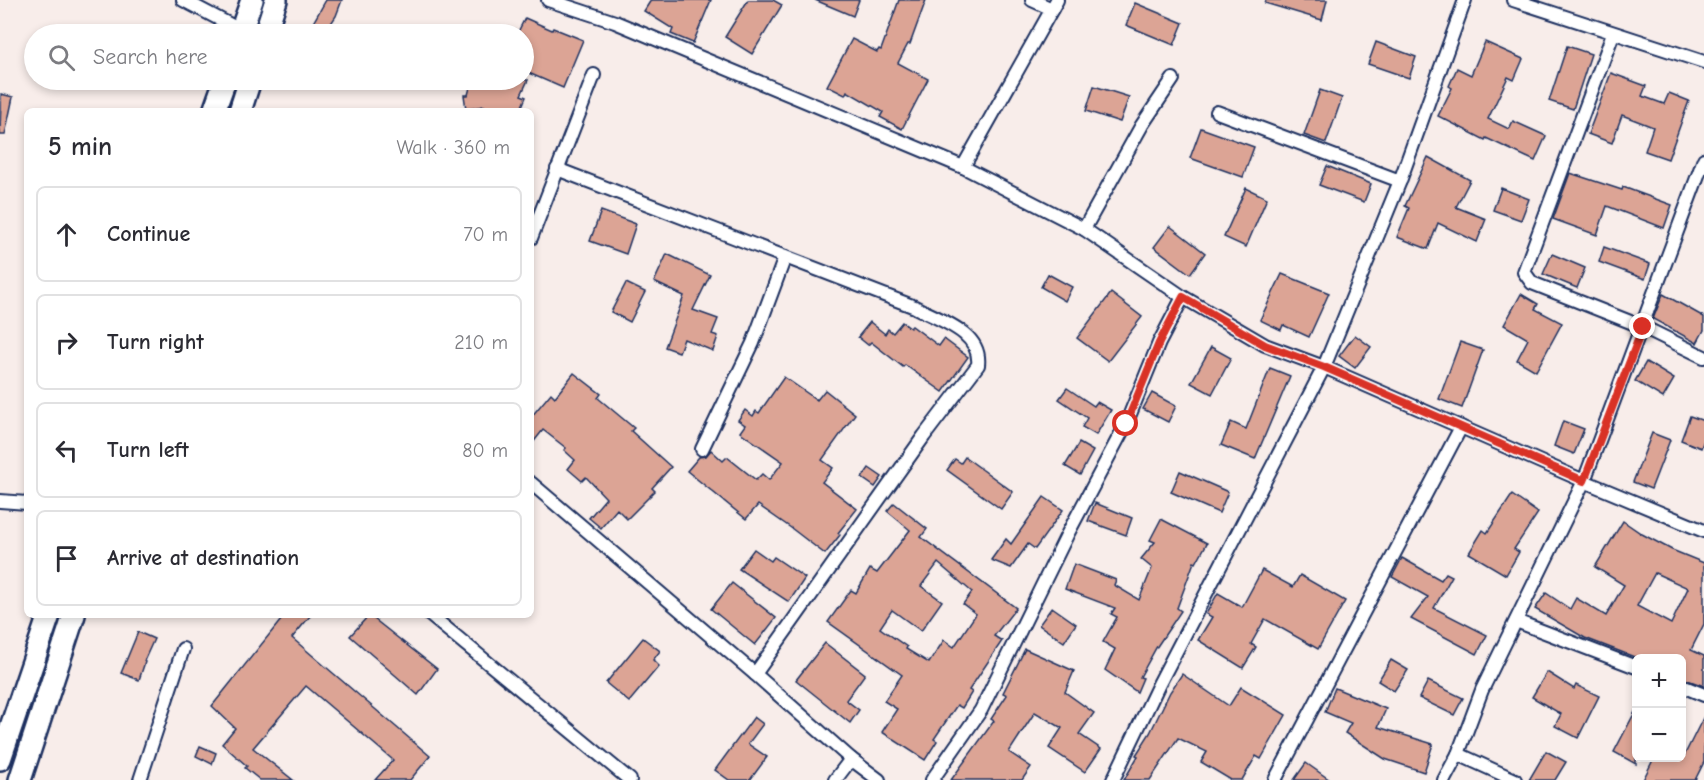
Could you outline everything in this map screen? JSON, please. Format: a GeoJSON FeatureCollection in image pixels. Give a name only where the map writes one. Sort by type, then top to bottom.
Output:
{"type":"FeatureCollection","features":[{"type":"Feature","properties":{"kind":"highway"},"geometry":{"type":"LineString","coordinates":[[244,24],[252,0]]}},
{"type":"Feature","properties":{"kind":"highway"},"geometry":{"type":"LineString","coordinates":[[268,24],[276,0]]}},
{"type":"Feature","properties":{"kind":"highway"},"geometry":{"type":"LineString","coordinates":[[226,90],[227,108]]}},
{"type":"Feature","properties":{"kind":"highway"},"geometry":{"type":"LineString","coordinates":[[229,108],[242,90]]}},
{"type":"Feature","properties":{"kind":"highway"},"geometry":{"type":"LineString","coordinates":[[0,759],[48,618]]}},
{"type":"Feature","properties":{"kind":"highway"},"geometry":{"type":"LineString","coordinates":[[20,780],[73,618]]}},
{"type":"Feature","properties":{"kind":"street"},"geometry":{"type":"LineString","coordinates":[[183,0],[225,24]]}},
{"type":"Feature","properties":{"kind":"street"},"geometry":{"type":"LineString","coordinates":[[548,0],[615,22],[963,167],[1084,229],[1183,297],[1265,345],[1324,367],[1704,531]]}},
{"type":"Feature","properties":{"kind":"street"},"geometry":{"type":"LineString","coordinates":[[963,167],[1054,5],[1032,0]]}},
{"type":"Feature","properties":{"kind":"street"},"geometry":{"type":"LineString","coordinates":[[1113,780],[1165,674],[1324,367],[1400,181],[1465,0]]}},
{"type":"Feature","properties":{"kind":"street"},"geometry":{"type":"LineString","coordinates":[[1513,0],[1539,3],[1613,34],[1704,62]]}},
{"type":"Feature","properties":{"kind":"street"},"geometry":{"type":"LineString","coordinates":[[1613,34],[1524,272],[1533,282],[1643,327],[1704,357]]}},
{"type":"Feature","properties":{"kind":"street"},"geometry":{"type":"LineString","coordinates":[[534,230],[594,75]]}},
{"type":"Feature","properties":{"kind":"street"},"geometry":{"type":"LineString","coordinates":[[1084,229],[1142,125],[1173,79]]}},
{"type":"Feature","properties":{"kind":"street"},"geometry":{"type":"LineString","coordinates":[[1217,112],[1400,181]]}},
{"type":"Feature","properties":{"kind":"street"},"geometry":{"type":"LineString","coordinates":[[1444,780],[1458,754],[1482,690],[1584,481],[1704,159]]}},
{"type":"Feature","properties":{"kind":"street"},"geometry":{"type":"LineString","coordinates":[[557,169],[915,307],[967,336],[976,346],[979,354],[978,365],[924,436],[755,674]]}},
{"type":"Feature","properties":{"kind":"street"},"geometry":{"type":"LineString","coordinates":[[702,449],[753,343],[785,257]]}},
{"type":"Feature","properties":{"kind":"street"},"geometry":{"type":"LineString","coordinates":[[932,780],[981,710],[1067,535],[1126,424],[1159,343],[1183,297]]}},
{"type":"Feature","properties":{"kind":"street"},"geometry":{"type":"LineString","coordinates":[[1275,780],[1461,427]]}},
{"type":"Feature","properties":{"kind":"street"},"geometry":{"type":"LineString","coordinates":[[534,486],[851,759],[879,780]]}},
{"type":"Feature","properties":{"kind":"street"},"geometry":{"type":"LineString","coordinates":[[0,501],[24,503]]}},
{"type":"Feature","properties":{"kind":"street"},"geometry":{"type":"LineString","coordinates":[[434,618],[630,780]]}},
{"type":"Feature","properties":{"kind":"street"},"geometry":{"type":"LineString","coordinates":[[1516,621],[1632,665]]}},
{"type":"Feature","properties":{"kind":"street"},"geometry":{"type":"LineString","coordinates":[[140,780],[183,649]]}},
{"type":"Feature","properties":{"kind":"street"},"geometry":{"type":"LineString","coordinates":[[1686,688],[1704,695]]}},
{"type":"Feature","properties":{"kind":"street"},"geometry":{"type":"LineString","coordinates":[[1458,754],[1515,780]]}},
{"type":"Feature","properties":{"kind":"street"},"geometry":{"type":"LineString","coordinates":[[835,780],[851,759]]}},
{"type":"Feature","properties":{"kind":"building"},"geometry":{"type":"Polygon","coordinates":[[[326,0],[342,0],[331,24],[312,24],[326,0]]]}},
{"type":"Feature","properties":{"kind":"building"},"geometry":{"type":"Polygon","coordinates":[[[651,0],[711,0],[693,43],[671,34],[673,29],[644,11],[651,0]]]}},
{"type":"Feature","properties":{"kind":"building"},"geometry":{"type":"Polygon","coordinates":[[[748,0],[773,0],[782,5],[752,54],[725,37],[748,0]]]}},
{"type":"Feature","properties":{"kind":"building"},"geometry":{"type":"Polygon","coordinates":[[[815,0],[859,0],[853,16],[815,0]]]}},
{"type":"Feature","properties":{"kind":"building"},"geometry":{"type":"Polygon","coordinates":[[[899,0],[926,0],[910,44],[898,63],[928,79],[902,129],[880,117],[883,112],[847,91],[845,95],[827,86],[852,39],[877,52],[881,50],[899,0]]]}},
{"type":"Feature","properties":{"kind":"building"},"geometry":{"type":"Polygon","coordinates":[[[1266,0],[1327,0],[1322,20],[1265,3],[1266,0]]]}},
{"type":"Feature","properties":{"kind":"building"},"geometry":{"type":"Polygon","coordinates":[[[1135,3],[1183,23],[1174,45],[1126,25],[1135,3]]]}},
{"type":"Feature","properties":{"kind":"building"},"geometry":{"type":"Polygon","coordinates":[[[525,18],[583,40],[563,88],[534,75],[534,24],[522,24],[525,18]]]}},
{"type":"Feature","properties":{"kind":"building"},"geometry":{"type":"Polygon","coordinates":[[[1376,42],[1416,57],[1409,78],[1368,64],[1376,42]]]}},
{"type":"Feature","properties":{"kind":"building"},"geometry":{"type":"Polygon","coordinates":[[[1485,42],[1523,59],[1514,80],[1508,77],[1488,119],[1509,129],[1513,121],[1546,136],[1535,161],[1486,138],[1485,140],[1438,116],[1452,88],[1449,86],[1457,68],[1471,75],[1485,42]]]}},
{"type":"Feature","properties":{"kind":"building"},"geometry":{"type":"Polygon","coordinates":[[[1567,46],[1591,54],[1573,109],[1549,101],[1567,46]]]}},
{"type":"Feature","properties":{"kind":"building"},"geometry":{"type":"Polygon","coordinates":[[[1611,73],[1646,86],[1642,96],[1664,104],[1669,93],[1689,101],[1668,159],[1645,151],[1653,127],[1622,115],[1612,143],[1588,134],[1611,73]]]}},
{"type":"Feature","properties":{"kind":"building"},"geometry":{"type":"Polygon","coordinates":[[[1094,86],[1129,97],[1120,122],[1086,111],[1094,86]]]}},
{"type":"Feature","properties":{"kind":"building"},"geometry":{"type":"Polygon","coordinates":[[[469,90],[523,90],[521,95],[526,97],[521,108],[483,108],[484,106],[466,108],[464,95],[468,95],[469,90]]]}},
{"type":"Feature","properties":{"kind":"building"},"geometry":{"type":"Polygon","coordinates":[[[1320,90],[1342,98],[1326,143],[1304,135],[1320,90]]]}},
{"type":"Feature","properties":{"kind":"building"},"geometry":{"type":"Polygon","coordinates":[[[1,94],[13,97],[5,135],[0,135],[1,94]]]}},
{"type":"Feature","properties":{"kind":"building"},"geometry":{"type":"Polygon","coordinates":[[[1201,128],[1254,147],[1243,177],[1190,158],[1201,128]]]}},
{"type":"Feature","properties":{"kind":"building"},"geometry":{"type":"Polygon","coordinates":[[[1428,157],[1470,180],[1456,207],[1486,219],[1477,242],[1438,223],[1428,249],[1397,237],[1409,208],[1405,206],[1428,157]]]}},
{"type":"Feature","properties":{"kind":"building"},"geometry":{"type":"Polygon","coordinates":[[[1327,166],[1371,184],[1364,202],[1319,185],[1327,166]]]}},
{"type":"Feature","properties":{"kind":"building"},"geometry":{"type":"Polygon","coordinates":[[[1570,173],[1622,190],[1623,187],[1672,205],[1664,228],[1607,206],[1597,235],[1553,219],[1570,173]]]}},
{"type":"Feature","properties":{"kind":"building"},"geometry":{"type":"Polygon","coordinates":[[[1246,188],[1267,198],[1246,247],[1224,237],[1246,188]]]}},
{"type":"Feature","properties":{"kind":"building"},"geometry":{"type":"Polygon","coordinates":[[[1501,188],[1529,199],[1521,220],[1493,210],[1501,188]]]}},
{"type":"Feature","properties":{"kind":"building"},"geometry":{"type":"Polygon","coordinates":[[[601,211],[636,224],[626,254],[590,241],[601,211]]]}},
{"type":"Feature","properties":{"kind":"building"},"geometry":{"type":"Polygon","coordinates":[[[1170,226],[1205,253],[1190,274],[1154,247],[1170,226]]]}},
{"type":"Feature","properties":{"kind":"building"},"geometry":{"type":"Polygon","coordinates":[[[1604,247],[1650,264],[1645,279],[1599,262],[1604,247]]]}},
{"type":"Feature","properties":{"kind":"building"},"geometry":{"type":"Polygon","coordinates":[[[667,254],[710,275],[693,310],[718,319],[712,334],[718,336],[713,351],[684,339],[679,352],[665,347],[684,296],[654,282],[667,254]]]}},
{"type":"Feature","properties":{"kind":"building"},"geometry":{"type":"Polygon","coordinates":[[[1552,254],[1585,268],[1577,288],[1543,274],[1552,254]]]}},
{"type":"Feature","properties":{"kind":"building"},"geometry":{"type":"Polygon","coordinates":[[[1048,274],[1072,287],[1065,301],[1041,287],[1048,274]]]}},
{"type":"Feature","properties":{"kind":"building"},"geometry":{"type":"Polygon","coordinates":[[[1282,274],[1329,293],[1309,337],[1283,325],[1281,330],[1260,320],[1282,274]]]}},
{"type":"Feature","properties":{"kind":"building"},"geometry":{"type":"Polygon","coordinates":[[[626,283],[645,292],[630,322],[611,312],[626,283]]]}},
{"type":"Feature","properties":{"kind":"building"},"geometry":{"type":"Polygon","coordinates":[[[1111,293],[1142,317],[1108,361],[1077,338],[1111,293]]]}},
{"type":"Feature","properties":{"kind":"building"},"geometry":{"type":"Polygon","coordinates":[[[1521,294],[1538,304],[1535,309],[1562,323],[1536,371],[1517,360],[1528,339],[1504,325],[1521,294]]]}},
{"type":"Feature","properties":{"kind":"building"},"geometry":{"type":"Polygon","coordinates":[[[1663,294],[1704,317],[1704,330],[1697,343],[1653,319],[1663,294]]]}},
{"type":"Feature","properties":{"kind":"building"},"geometry":{"type":"Polygon","coordinates":[[[870,322],[885,334],[888,329],[893,333],[902,322],[910,328],[912,326],[939,346],[944,339],[968,357],[943,392],[905,365],[903,367],[871,342],[868,345],[858,337],[870,322]]]}},
{"type":"Feature","properties":{"kind":"building"},"geometry":{"type":"Polygon","coordinates":[[[1355,335],[1371,347],[1355,368],[1339,356],[1355,335]]]}},
{"type":"Feature","properties":{"kind":"building"},"geometry":{"type":"Polygon","coordinates":[[[1460,342],[1483,350],[1462,408],[1439,399],[1460,342]]]}},
{"type":"Feature","properties":{"kind":"building"},"geometry":{"type":"Polygon","coordinates":[[[1211,347],[1231,358],[1212,394],[1191,383],[1211,347]]]}},
{"type":"Feature","properties":{"kind":"building"},"geometry":{"type":"Polygon","coordinates":[[[1646,362],[1674,379],[1663,398],[1635,381],[1646,362]]]}},
{"type":"Feature","properties":{"kind":"building"},"geometry":{"type":"Polygon","coordinates":[[[1270,368],[1290,376],[1255,459],[1221,445],[1231,422],[1246,429],[1270,368]]]}},
{"type":"Feature","properties":{"kind":"building"},"geometry":{"type":"Polygon","coordinates":[[[574,373],[601,394],[598,398],[634,428],[631,431],[671,467],[652,488],[655,491],[627,519],[617,509],[601,528],[589,518],[606,498],[586,477],[582,481],[568,469],[575,460],[564,450],[566,448],[543,430],[534,441],[534,413],[551,393],[555,397],[574,373]]]}},
{"type":"Feature","properties":{"kind":"building"},"geometry":{"type":"Polygon","coordinates":[[[784,377],[817,400],[825,390],[855,414],[822,460],[833,468],[822,482],[857,509],[825,554],[758,505],[746,519],[687,471],[699,457],[706,456],[711,450],[723,461],[727,457],[756,480],[762,474],[769,480],[783,462],[740,432],[745,425],[738,420],[745,410],[753,416],[756,411],[759,413],[784,377]]]}},
{"type":"Feature","properties":{"kind":"building"},"geometry":{"type":"Polygon","coordinates":[[[1067,388],[1094,406],[1097,402],[1111,410],[1096,435],[1082,427],[1087,418],[1059,399],[1067,388]]]}},
{"type":"Feature","properties":{"kind":"building"},"geometry":{"type":"Polygon","coordinates":[[[1152,393],[1176,406],[1168,422],[1143,409],[1152,393]]]}},
{"type":"Feature","properties":{"kind":"building"},"geometry":{"type":"Polygon","coordinates":[[[1690,416],[1704,421],[1704,440],[1701,448],[1681,440],[1690,416]]]}},
{"type":"Feature","properties":{"kind":"building"},"geometry":{"type":"Polygon","coordinates":[[[1563,421],[1584,429],[1574,454],[1554,446],[1563,421]]]}},
{"type":"Feature","properties":{"kind":"building"},"geometry":{"type":"Polygon","coordinates":[[[1652,433],[1670,440],[1651,489],[1633,482],[1652,433]]]}},
{"type":"Feature","properties":{"kind":"building"},"geometry":{"type":"Polygon","coordinates":[[[1079,443],[1093,451],[1080,475],[1065,466],[1079,443]]]}},
{"type":"Feature","properties":{"kind":"building"},"geometry":{"type":"Polygon","coordinates":[[[965,457],[1013,492],[1001,509],[947,470],[955,459],[961,463],[965,457]]]}},
{"type":"Feature","properties":{"kind":"building"},"geometry":{"type":"Polygon","coordinates":[[[869,468],[882,477],[875,487],[862,478],[869,468]]]}},
{"type":"Feature","properties":{"kind":"building"},"geometry":{"type":"Polygon","coordinates":[[[1180,471],[1228,492],[1219,513],[1171,492],[1180,471]]]}},
{"type":"Feature","properties":{"kind":"building"},"geometry":{"type":"Polygon","coordinates":[[[1512,495],[1538,513],[1514,549],[1519,552],[1506,575],[1469,553],[1483,530],[1487,533],[1512,495]]]}},
{"type":"Feature","properties":{"kind":"building"},"geometry":{"type":"Polygon","coordinates":[[[1044,497],[1063,510],[1035,549],[1028,544],[1011,568],[991,560],[1006,539],[1011,544],[1044,497]]]}},
{"type":"Feature","properties":{"kind":"building"},"geometry":{"type":"Polygon","coordinates":[[[894,503],[927,529],[921,537],[1016,608],[994,636],[1002,641],[969,690],[972,692],[962,708],[957,705],[934,739],[937,741],[925,760],[882,732],[897,709],[884,701],[902,675],[828,622],[851,590],[856,593],[870,569],[877,573],[910,530],[887,511],[894,503]],[[938,563],[921,586],[942,601],[921,631],[892,610],[880,628],[907,647],[906,649],[929,663],[944,640],[954,647],[976,614],[963,604],[972,592],[938,563]]]}},
{"type":"Feature","properties":{"kind":"building"},"geometry":{"type":"Polygon","coordinates":[[[1095,503],[1132,518],[1126,535],[1088,521],[1095,503]]]}},
{"type":"Feature","properties":{"kind":"building"},"geometry":{"type":"Polygon","coordinates":[[[1161,519],[1207,543],[1196,563],[1194,562],[1177,608],[1181,611],[1140,677],[1143,678],[1137,692],[1105,670],[1115,649],[1103,642],[1117,617],[1111,614],[1115,608],[1065,589],[1074,564],[1116,580],[1114,585],[1139,600],[1152,568],[1141,559],[1155,542],[1150,540],[1161,519]]]}},
{"type":"Feature","properties":{"kind":"building"},"geometry":{"type":"Polygon","coordinates":[[[1623,521],[1672,550],[1704,563],[1704,624],[1691,650],[1704,656],[1704,686],[1686,679],[1686,654],[1632,654],[1632,656],[1585,638],[1535,609],[1546,593],[1570,609],[1576,598],[1606,616],[1624,585],[1595,567],[1623,521]],[[1655,573],[1637,606],[1671,624],[1688,588],[1655,573]]]}},
{"type":"Feature","properties":{"kind":"building"},"geometry":{"type":"Polygon","coordinates":[[[754,549],[771,561],[774,557],[805,578],[789,602],[739,569],[754,549]]]}},
{"type":"Feature","properties":{"kind":"building"},"geometry":{"type":"Polygon","coordinates":[[[1402,558],[1441,580],[1446,573],[1452,576],[1434,608],[1487,635],[1477,654],[1411,619],[1428,597],[1392,577],[1402,558]]]}},
{"type":"Feature","properties":{"kind":"building"},"geometry":{"type":"Polygon","coordinates":[[[1262,570],[1293,587],[1300,575],[1345,601],[1318,649],[1265,619],[1251,644],[1256,647],[1243,668],[1198,640],[1212,617],[1206,614],[1218,593],[1242,607],[1262,570]]]}},
{"type":"Feature","properties":{"kind":"building"},"geometry":{"type":"Polygon","coordinates":[[[732,583],[776,618],[755,645],[711,609],[732,583]]]}},
{"type":"Feature","properties":{"kind":"building"},"geometry":{"type":"Polygon","coordinates":[[[1052,607],[1076,624],[1064,642],[1039,625],[1052,607]]]}},
{"type":"Feature","properties":{"kind":"building"},"geometry":{"type":"Polygon","coordinates":[[[283,618],[309,618],[292,638],[430,756],[410,780],[375,780],[393,760],[306,686],[253,748],[293,780],[260,780],[222,744],[235,728],[212,706],[283,618]]]}},
{"type":"Feature","properties":{"kind":"building"},"geometry":{"type":"Polygon","coordinates":[[[366,618],[373,618],[437,669],[418,695],[350,636],[366,618]]]}},
{"type":"Feature","properties":{"kind":"building"},"geometry":{"type":"Polygon","coordinates":[[[138,632],[154,639],[144,661],[139,680],[121,673],[138,632]]]}},
{"type":"Feature","properties":{"kind":"building"},"geometry":{"type":"Polygon","coordinates":[[[643,638],[660,651],[653,660],[659,666],[629,702],[606,683],[643,638]]]}},
{"type":"Feature","properties":{"kind":"building"},"geometry":{"type":"Polygon","coordinates":[[[825,643],[865,674],[846,700],[859,710],[850,723],[796,680],[825,643]]]}},
{"type":"Feature","properties":{"kind":"building"},"geometry":{"type":"Polygon","coordinates":[[[1025,649],[1074,671],[1065,692],[1094,713],[1079,734],[1101,749],[1085,772],[1049,748],[1062,728],[1035,712],[1009,752],[1031,767],[1022,780],[951,780],[994,721],[991,719],[1007,695],[1003,693],[1025,649]]]}},
{"type":"Feature","properties":{"kind":"building"},"geometry":{"type":"Polygon","coordinates":[[[1391,660],[1408,670],[1394,691],[1378,681],[1391,660]]]}},
{"type":"Feature","properties":{"kind":"building"},"geometry":{"type":"Polygon","coordinates":[[[1547,672],[1574,689],[1576,685],[1599,696],[1578,738],[1555,726],[1561,714],[1532,697],[1547,672]]]}},
{"type":"Feature","properties":{"kind":"building"},"geometry":{"type":"Polygon","coordinates":[[[1182,674],[1229,706],[1241,687],[1286,715],[1261,759],[1256,756],[1242,780],[1231,780],[1201,762],[1207,752],[1178,738],[1150,780],[1124,780],[1170,692],[1182,674]]]}},
{"type":"Feature","properties":{"kind":"building"},"geometry":{"type":"Polygon","coordinates":[[[1428,681],[1463,698],[1454,715],[1419,698],[1428,681]]]}},
{"type":"Feature","properties":{"kind":"building"},"geometry":{"type":"Polygon","coordinates":[[[1335,688],[1386,709],[1378,727],[1433,744],[1424,772],[1385,759],[1345,733],[1351,723],[1325,712],[1335,688]]]}},
{"type":"Feature","properties":{"kind":"building"},"geometry":{"type":"Polygon","coordinates":[[[1704,716],[1704,762],[1695,780],[1643,780],[1652,762],[1686,762],[1686,752],[1704,716]]]}},
{"type":"Feature","properties":{"kind":"building"},"geometry":{"type":"Polygon","coordinates":[[[754,717],[763,724],[748,744],[767,757],[750,780],[729,780],[715,770],[754,717]]]}},
{"type":"Feature","properties":{"kind":"building"},"geometry":{"type":"Polygon","coordinates":[[[1632,718],[1632,762],[1614,752],[1632,718]]]}},
{"type":"Feature","properties":{"kind":"building"},"geometry":{"type":"Polygon","coordinates":[[[200,746],[216,753],[212,764],[196,756],[200,746]]]}},
{"type":"Feature","properties":{"kind":"building"},"geometry":{"type":"Polygon","coordinates":[[[1546,751],[1566,762],[1555,780],[1529,780],[1546,751]]]}},
{"type":"Feature","properties":{"kind":"building"},"geometry":{"type":"Polygon","coordinates":[[[1306,763],[1330,780],[1294,780],[1306,763]]]}},
{"type":"Feature","properties":{"kind":"route"},"geometry":{"type":"LineString","coordinates":[[1126,424],[1159,343],[1183,297],[1265,345],[1324,367],[1584,481],[1643,327]]}}]}
